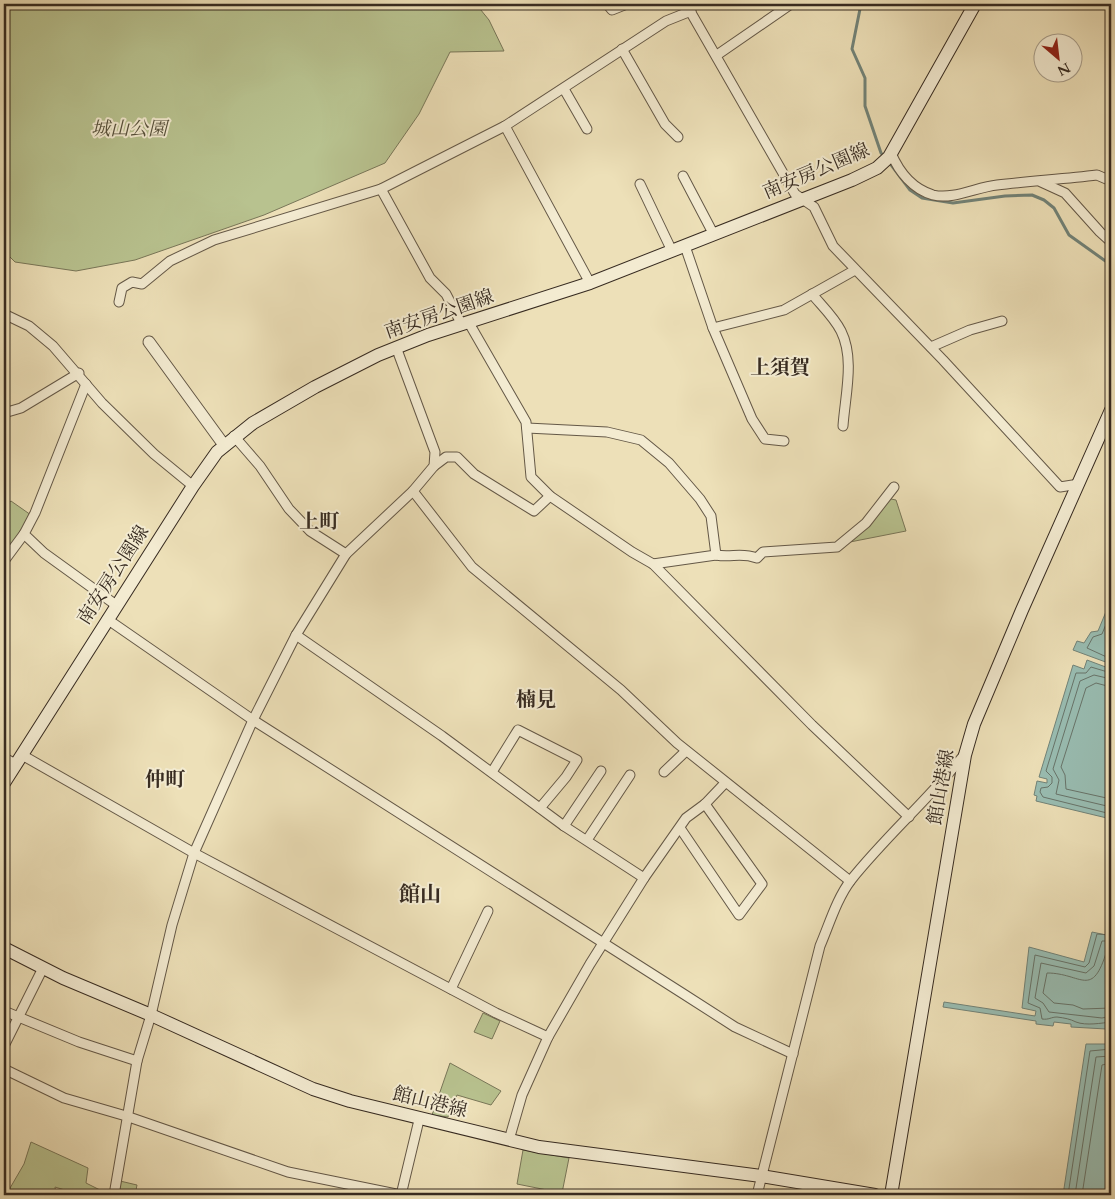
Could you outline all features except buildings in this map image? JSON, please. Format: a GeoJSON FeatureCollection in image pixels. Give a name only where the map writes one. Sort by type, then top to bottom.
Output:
{"type":"FeatureCollection","features":[{"type":"Feature","properties":{"kind":"main road","name":"南安房公園線"},"geometry":{"type":"LineString","coordinates":[[4,783],[193,486],[224,445],[234,436],[315,387],[396,347],[590,283],[852,180],[888,158],[974,4]]}},
{"type":"Feature","properties":{"kind":"main road","name":"館山港線"},"geometry":{"type":"LineString","coordinates":[[891,1195],[965,755],[974,724],[1022,610],[1111,410]]}},
{"type":"Feature","properties":{"kind":"main road","name":"館山港線"},"geometry":{"type":"LineString","coordinates":[[4,948],[43,968],[152,1015],[313,1089],[420,1120],[539,1147],[761,1176],[875,1195]]}},
{"type":"Feature","properties":{"kind":"street"},"geometry":{"type":"LineString","coordinates":[[607,4],[612,10],[619,9],[627,4]]}},
{"type":"Feature","properties":{"kind":"street"},"geometry":{"type":"LineString","coordinates":[[717,55],[791,4]]}},
{"type":"Feature","properties":{"kind":"street"},"geometry":{"type":"LineString","coordinates":[[119,302],[122,288],[132,282],[142,284],[170,261],[214,240],[381,189],[505,126],[688,7],[717,55],[794,194],[800,200],[814,207],[833,246],[1060,487],[1079,484]]}},
{"type":"Feature","properties":{"kind":"street"},"geometry":{"type":"LineString","coordinates":[[622,49],[664,124],[678,137]]}},
{"type":"Feature","properties":{"kind":"street"},"geometry":{"type":"LineString","coordinates":[[564,89],[588,130]]}},
{"type":"Feature","properties":{"kind":"street"},"geometry":{"type":"LineString","coordinates":[[505,126],[590,283]]}},
{"type":"Feature","properties":{"kind":"street"},"geometry":{"type":"LineString","coordinates":[[888,158],[915,187],[935,195],[950,196],[995,185],[1041,182],[1097,175],[1111,181]]}},
{"type":"Feature","properties":{"kind":"street"},"geometry":{"type":"LineString","coordinates":[[683,176],[714,235]]}},
{"type":"Feature","properties":{"kind":"street"},"geometry":{"type":"LineString","coordinates":[[1041,182],[1065,193],[1111,242]]}},
{"type":"Feature","properties":{"kind":"street"},"geometry":{"type":"LineString","coordinates":[[640,184],[672,251]]}},
{"type":"Feature","properties":{"kind":"street"},"geometry":{"type":"LineString","coordinates":[[381,189],[430,278],[446,294],[526,422],[531,478],[550,496],[632,552],[653,564],[812,726],[909,817]]}},
{"type":"Feature","properties":{"kind":"street"},"geometry":{"type":"LineString","coordinates":[[685,246],[713,328],[760,434],[765,439],[784,441]]}},
{"type":"Feature","properties":{"kind":"street"},"geometry":{"type":"LineString","coordinates":[[713,328],[784,310],[855,270]]}},
{"type":"Feature","properties":{"kind":"street"},"geometry":{"type":"LineString","coordinates":[[812,294],[832,318],[845,342],[849,360],[843,426]]}},
{"type":"Feature","properties":{"kind":"street"},"geometry":{"type":"LineString","coordinates":[[4,314],[29,326],[53,346],[102,403],[154,454],[193,486]]}},
{"type":"Feature","properties":{"kind":"street"},"geometry":{"type":"LineString","coordinates":[[930,347],[970,330],[1002,321]]}},
{"type":"Feature","properties":{"kind":"street"},"geometry":{"type":"LineString","coordinates":[[149,342],[224,445]]}},
{"type":"Feature","properties":{"kind":"street"},"geometry":{"type":"LineString","coordinates":[[396,347],[435,452],[434,466]]}},
{"type":"Feature","properties":{"kind":"street"},"geometry":{"type":"LineString","coordinates":[[4,413],[21,408],[79,374]]}},
{"type":"Feature","properties":{"kind":"street"},"geometry":{"type":"LineString","coordinates":[[5,555],[24,534],[35,513],[86,384]]}},
{"type":"Feature","properties":{"kind":"street"},"geometry":{"type":"LineString","coordinates":[[527,428],[608,432],[641,440],[669,463],[700,499],[711,516],[716,555]]}},
{"type":"Feature","properties":{"kind":"street"},"geometry":{"type":"LineString","coordinates":[[234,436],[260,466],[289,509],[310,531],[346,554]]}},
{"type":"Feature","properties":{"kind":"street"},"geometry":{"type":"LineString","coordinates":[[114,1195],[137,1060],[152,1015],[172,925],[194,853],[253,720],[296,635],[346,554],[413,491],[434,466],[446,457],[457,457],[474,474],[534,511],[550,496]]}},
{"type":"Feature","properties":{"kind":"street"},"geometry":{"type":"LineString","coordinates":[[653,564],[716,555],[745,554],[757,558],[763,552],[837,547],[866,522],[894,486]]}},
{"type":"Feature","properties":{"kind":"street"},"geometry":{"type":"LineString","coordinates":[[413,491],[472,566],[621,690],[686,751],[724,783],[850,881]]}},
{"type":"Feature","properties":{"kind":"street"},"geometry":{"type":"LineString","coordinates":[[24,534],[44,553],[116,605]]}},
{"type":"Feature","properties":{"kind":"street"},"geometry":{"type":"LineString","coordinates":[[107,619],[253,720],[735,1027],[793,1054]]}},
{"type":"Feature","properties":{"kind":"street"},"geometry":{"type":"LineString","coordinates":[[296,635],[492,772],[564,826],[644,878]]}},
{"type":"Feature","properties":{"kind":"street"},"geometry":{"type":"LineString","coordinates":[[492,772],[518,730],[577,760],[566,777],[540,808]]}},
{"type":"Feature","properties":{"kind":"street"},"geometry":{"type":"LineString","coordinates":[[664,772],[686,751]]}},
{"type":"Feature","properties":{"kind":"street"},"geometry":{"type":"LineString","coordinates":[[757,1195],[820,946],[850,881],[938,788],[965,755]]}},
{"type":"Feature","properties":{"kind":"street"},"geometry":{"type":"LineString","coordinates":[[4,758],[19,760],[451,989],[548,1037]]}},
{"type":"Feature","properties":{"kind":"street"},"geometry":{"type":"LineString","coordinates":[[564,826],[600,771]]}},
{"type":"Feature","properties":{"kind":"street"},"geometry":{"type":"LineString","coordinates":[[587,840],[630,775]]}},
{"type":"Feature","properties":{"kind":"street"},"geometry":{"type":"LineString","coordinates":[[509,1140],[522,1095],[548,1037],[604,943],[644,878],[686,818],[705,804],[724,783]]}},
{"type":"Feature","properties":{"kind":"street"},"geometry":{"type":"LineString","coordinates":[[680,828],[739,915],[762,884],[705,804]]}},
{"type":"Feature","properties":{"kind":"street"},"geometry":{"type":"LineString","coordinates":[[451,989],[488,911]]}},
{"type":"Feature","properties":{"kind":"street"},"geometry":{"type":"LineString","coordinates":[[4,1046],[43,968]]}},
{"type":"Feature","properties":{"kind":"street"},"geometry":{"type":"LineString","coordinates":[[4,1011],[17,1018],[79,1042],[137,1060]]}},
{"type":"Feature","properties":{"kind":"street"},"geometry":{"type":"LineString","coordinates":[[4,1069],[64,1098],[126,1116],[288,1172],[401,1195],[420,1120]]}},
{"type":"Feature","properties":{"kind":"green space","name":"城山公園"},"geometry":{"type":"Polygon","coordinates":[[[4,4],[476,4],[489,20],[504,51],[450,52],[419,114],[385,163],[264,215],[135,260],[76,271],[15,262],[4,251],[4,4]]]}},
{"type":"Feature","properties":{"kind":"green space"},"geometry":{"type":"Polygon","coordinates":[[[891,499],[896,500],[906,531],[850,542],[886,502],[891,499]]]}},
{"type":"Feature","properties":{"kind":"green space"},"geometry":{"type":"Polygon","coordinates":[[[11,501],[31,515],[22,532],[8,549],[4,546],[4,507],[11,501]]]}},
{"type":"Feature","properties":{"kind":"green space"},"geometry":{"type":"Polygon","coordinates":[[[483,1013],[500,1021],[492,1039],[474,1032],[483,1013]]]}},
{"type":"Feature","properties":{"kind":"green space"},"geometry":{"type":"Polygon","coordinates":[[[450,1063],[501,1091],[491,1105],[457,1095],[448,1117],[432,1115],[450,1063]]]}},
{"type":"Feature","properties":{"kind":"green space"},"geometry":{"type":"Polygon","coordinates":[[[31,1142],[88,1168],[86,1183],[110,1195],[81,1195],[55,1187],[56,1195],[6,1195],[24,1164],[31,1142]]]}},
{"type":"Feature","properties":{"kind":"green space"},"geometry":{"type":"Polygon","coordinates":[[[523,1150],[569,1158],[562,1193],[517,1184],[523,1150]]]}},
{"type":"Feature","properties":{"kind":"green space"},"geometry":{"type":"Polygon","coordinates":[[[120,1181],[137,1185],[135,1195],[118,1195],[120,1181]]]}},
{"type":"Feature","properties":{"kind":"water"},"geometry":{"type":"Polygon","coordinates":[[[1110,602],[1111,664],[1073,650],[1077,641],[1084,643],[1091,632],[1098,631],[1110,602]]]}},
{"type":"Feature","properties":{"kind":"water"},"geometry":{"type":"Polygon","coordinates":[[[1087,660],[1111,669],[1111,819],[1036,801],[1037,796],[1034,795],[1037,781],[1047,783],[1047,779],[1039,777],[1073,665],[1084,669],[1087,660]]]}},
{"type":"Feature","properties":{"kind":"water"},"geometry":{"type":"Polygon","coordinates":[[[1092,932],[1111,936],[1111,1026],[1106,1029],[1071,1027],[1071,1024],[1054,1022],[1053,1026],[1036,1024],[1036,1021],[943,1007],[944,1002],[1035,1016],[1036,1011],[1022,1008],[1029,947],[1084,962],[1092,932]]]}},
{"type":"Feature","properties":{"kind":"water"},"geometry":{"type":"Polygon","coordinates":[[[1086,1044],[1111,1044],[1111,1195],[1063,1195],[1086,1044]]]}},
{"type":"Feature","properties":{"kind":"waterway"},"geometry":{"type":"LineString","coordinates":[[861,4],[852,49],[865,78],[865,106],[881,153],[885,157]]}},
{"type":"Feature","properties":{"kind":"waterway"},"geometry":{"type":"LineString","coordinates":[[889,162],[910,190],[922,198],[953,203],[1005,196],[1032,195],[1044,200],[1054,208],[1069,235],[1111,265]]}},
{"type":"Feature","properties":{"kind":"district","name":"上須賀"},"geometry":{"type":"Point","coordinates":[780,367]}},
{"type":"Feature","properties":{"kind":"district","name":"上町"},"geometry":{"type":"Point","coordinates":[319,521]}},
{"type":"Feature","properties":{"kind":"district","name":"楠見"},"geometry":{"type":"Point","coordinates":[536,699]}},
{"type":"Feature","properties":{"kind":"district","name":"仲町"},"geometry":{"type":"Point","coordinates":[165,779]}},
{"type":"Feature","properties":{"kind":"district","name":"館山"},"geometry":{"type":"Point","coordinates":[420,894]}}]}
